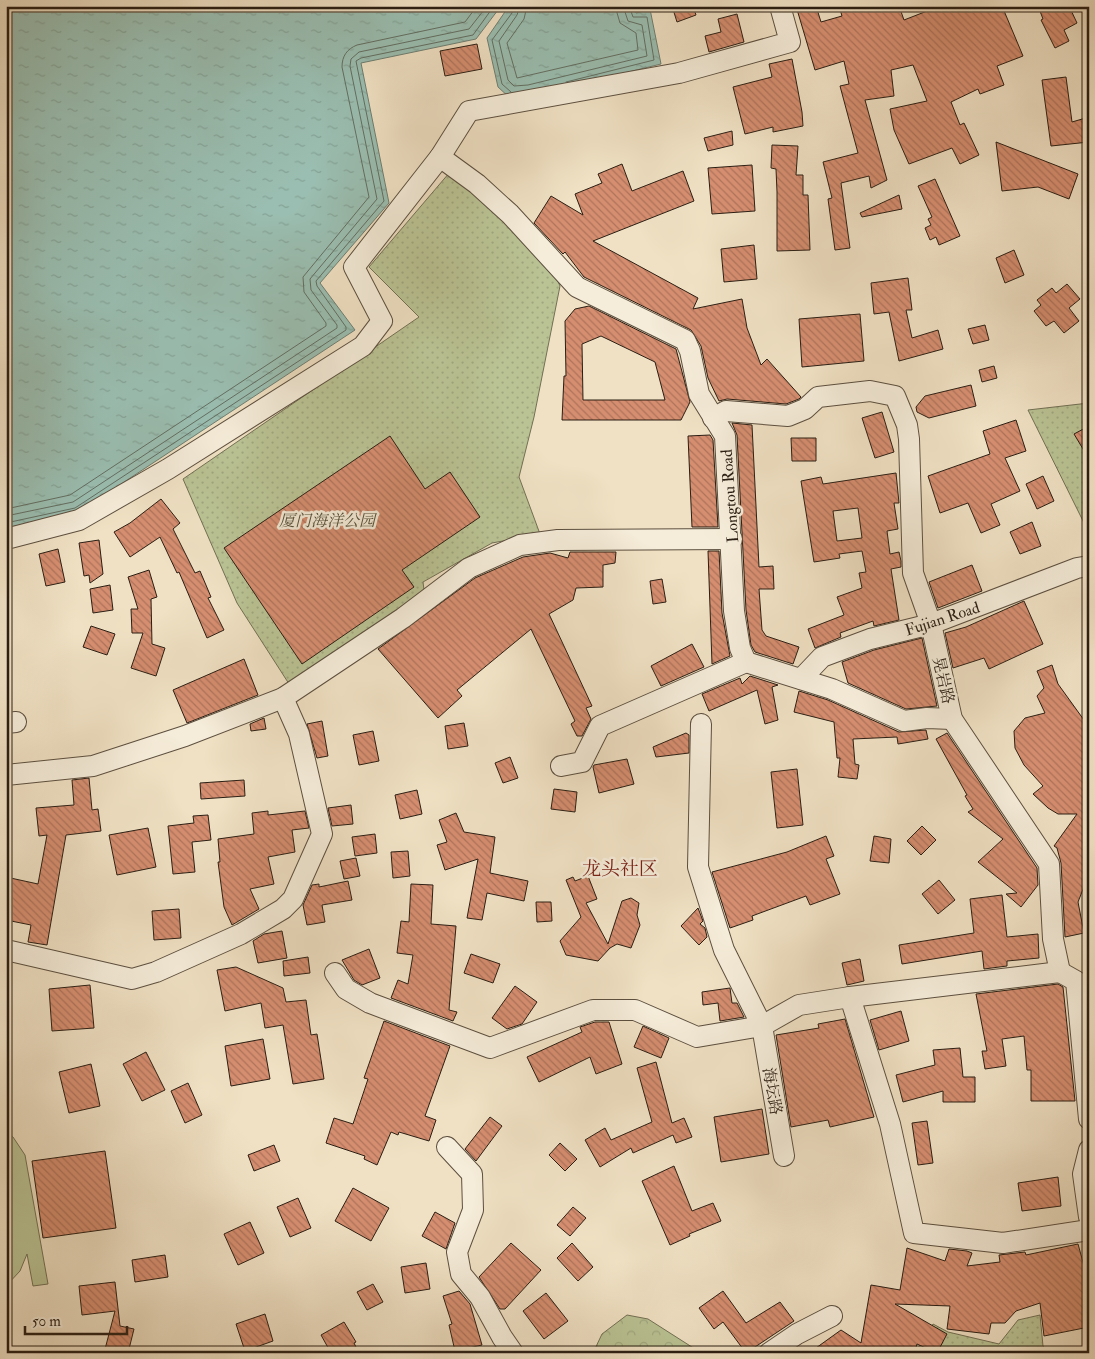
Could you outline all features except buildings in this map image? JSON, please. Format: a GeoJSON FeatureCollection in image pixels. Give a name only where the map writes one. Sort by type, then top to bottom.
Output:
{"type":"FeatureCollection","features":[{"type":"Feature","properties":{"kind":"street"},"geometry":{"type":"LineString","coordinates":[[6,539],[79,520],[168,469],[363,346],[382,321],[354,267],[440,157],[469,111],[679,73],[790,42],[780,6]]}},
{"type":"Feature","properties":{"kind":"street","name":"Longtou Road"},"geometry":{"type":"LineString","coordinates":[[440,157],[477,184],[510,214],[577,287],[685,340],[690,351],[699,394],[725,436],[732,540],[734,611],[740,648],[746,662]]}},
{"type":"Feature","properties":{"kind":"street","name":"晃岩路"},"geometry":{"type":"LineString","coordinates":[[713,418],[726,411],[788,416],[806,408],[818,397],[870,391],[895,396],[909,439],[914,573],[931,624],[952,719],[1049,864],[1053,939],[1060,972]]}},
{"type":"Feature","properties":{"kind":"street"},"geometry":{"type":"LineString","coordinates":[[6,775],[94,766],[186,736],[283,698],[402,618],[469,568],[520,544],[558,540],[732,540]]}},
{"type":"Feature","properties":{"kind":"street","name":"Fujian Road"},"geometry":{"type":"LineString","coordinates":[[801,679],[822,657],[870,639],[931,624],[1077,568],[1089,566]]}},
{"type":"Feature","properties":{"kind":"street"},"geometry":{"type":"LineString","coordinates":[[561,766],[582,762],[600,726],[746,662],[832,689],[904,721],[927,718],[952,719]]}},
{"type":"Feature","properties":{"kind":"street"},"geometry":{"type":"LineString","coordinates":[[6,950],[132,979],[156,972],[241,934],[283,909],[293,899],[322,834],[299,734],[283,698]]}},
{"type":"Feature","properties":{"kind":"street","name":"海坛路"},"geometry":{"type":"LineString","coordinates":[[701,724],[698,867],[724,950],[762,1026],[784,1156]]}},
{"type":"Feature","properties":{"kind":"street"},"geometry":{"type":"LineString","coordinates":[[335,973],[346,989],[370,1003],[490,1048],[593,1010],[635,1010],[697,1037],[762,1026],[799,1005],[850,997],[1060,972],[1076,981],[1083,989],[1089,1119]]}},
{"type":"Feature","properties":{"kind":"street"},"geometry":{"type":"LineString","coordinates":[[850,997],[890,1124],[914,1233],[1003,1242],[1089,1230]]}},
{"type":"Feature","properties":{"kind":"street"},"geometry":{"type":"LineString","coordinates":[[447,1147],[472,1174],[473,1210],[457,1252],[461,1274],[480,1297],[513,1353]]}},
{"type":"Feature","properties":{"kind":"street"},"geometry":{"type":"LineString","coordinates":[[1089,1150],[1083,1174],[1089,1217]]}},
{"type":"Feature","properties":{"kind":"street"},"geometry":{"type":"LineString","coordinates":[[769,1353],[797,1334],[832,1316]]}},
{"type":"Feature","properties":{"kind":"green space","name":"厦门海洋公园"},"geometry":{"type":"Polygon","coordinates":[[[450,172],[551,266],[560,286],[534,417],[519,477],[540,534],[492,543],[423,582],[425,598],[291,687],[237,603],[183,479],[419,317],[369,267],[450,172]]]}},
{"type":"Feature","properties":{"kind":"green space"},"geometry":{"type":"Polygon","coordinates":[[[1089,403],[1089,533],[1028,410],[1089,403]]]}},
{"type":"Feature","properties":{"kind":"green space"},"geometry":{"type":"Polygon","coordinates":[[[6,1132],[13,1137],[25,1155],[48,1284],[33,1286],[27,1254],[20,1271],[6,1286],[6,1132]]]}},
{"type":"Feature","properties":{"kind":"green space"},"geometry":{"type":"Polygon","coordinates":[[[627,1315],[648,1319],[695,1349],[714,1353],[593,1353],[602,1334],[627,1315]]]}},
{"type":"Feature","properties":{"kind":"green space"},"geometry":{"type":"Polygon","coordinates":[[[1040,1315],[1043,1346],[1048,1353],[915,1353],[933,1324],[948,1332],[999,1344],[1018,1320],[1040,1315]]]}},
{"type":"Feature","properties":{"kind":"water"},"geometry":{"type":"Polygon","coordinates":[[[6,6],[501,6],[476,39],[361,63],[389,203],[320,283],[355,330],[77,513],[6,528],[6,6]]]}},
{"type":"Feature","properties":{"kind":"water"},"geometry":{"type":"Polygon","coordinates":[[[509,6],[633,6],[636,13],[650,9],[661,64],[530,96],[510,98],[498,87],[487,38],[509,6]]]}},
{"type":"Feature","properties":{"kind":"district","name":"龙头社区"},"geometry":{"type":"Point","coordinates":[620,868]}}]}
